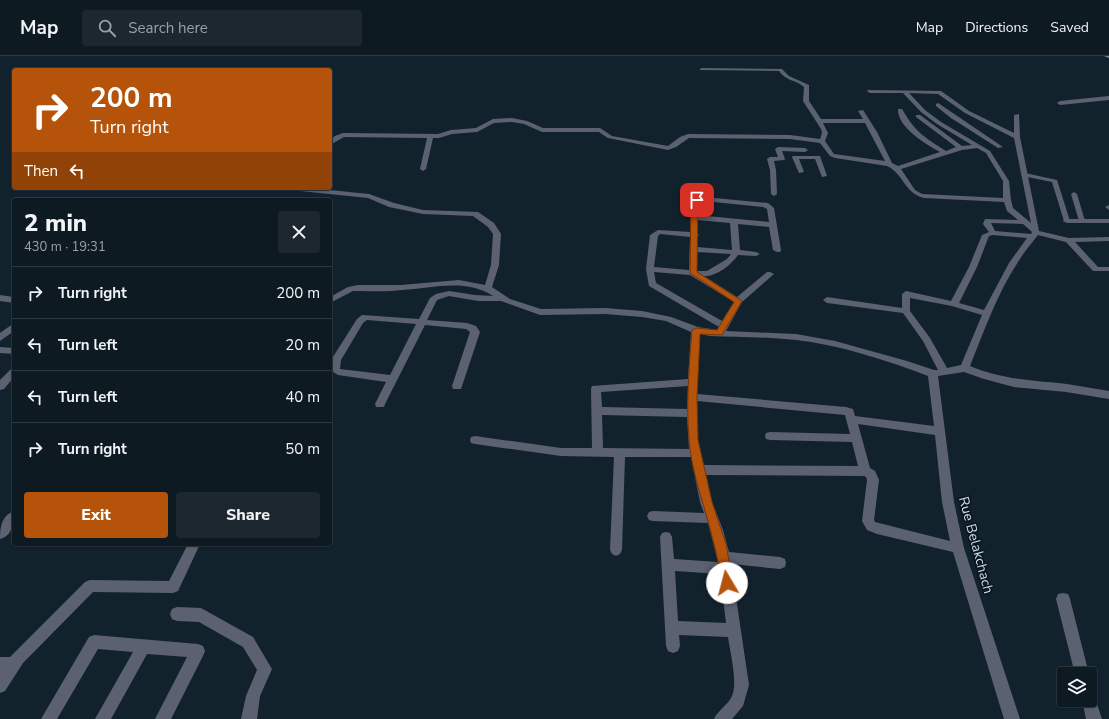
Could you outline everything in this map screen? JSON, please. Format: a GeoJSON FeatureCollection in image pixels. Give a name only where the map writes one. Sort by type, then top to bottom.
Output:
{"type":"FeatureCollection","features":[{"type":"Feature","properties":{"kind":"street"},"geometry":{"type":"LineString","coordinates":[[702,69],[780,70],[788,79],[806,85],[806,101],[820,121],[825,132],[822,141]]}},
{"type":"Feature","properties":{"kind":"street"},"geometry":{"type":"LineString","coordinates":[[741,69],[744,75]]}},
{"type":"Feature","properties":{"kind":"street"},"geometry":{"type":"LineString","coordinates":[[713,75],[784,76]]}},
{"type":"Feature","properties":{"kind":"street"},"geometry":{"type":"LineString","coordinates":[[870,91],[939,92],[967,112],[1018,137]]}},
{"type":"Feature","properties":{"kind":"street"},"geometry":{"type":"LineString","coordinates":[[904,92],[939,123],[992,156],[1006,181],[1007,200],[1010,209],[1035,234]]}},
{"type":"Feature","properties":{"kind":"street"},"geometry":{"type":"LineString","coordinates":[[1060,103],[1109,98]]}},
{"type":"Feature","properties":{"kind":"street"},"geometry":{"type":"LineString","coordinates":[[916,104],[957,105]]}},
{"type":"Feature","properties":{"kind":"street"},"geometry":{"type":"LineString","coordinates":[[932,105],[1000,147]]}},
{"type":"Feature","properties":{"kind":"street"},"geometry":{"type":"LineString","coordinates":[[900,110],[907,125],[913,131],[925,141],[946,153]]}},
{"type":"Feature","properties":{"kind":"street"},"geometry":{"type":"LineString","coordinates":[[861,111],[868,121],[890,164]]}},
{"type":"Feature","properties":{"kind":"street"},"geometry":{"type":"LineString","coordinates":[[964,368],[987,314],[1012,265],[1035,234],[1018,137],[1017,115]]}},
{"type":"Feature","properties":{"kind":"street"},"geometry":{"type":"LineString","coordinates":[[918,116],[961,148]]}},
{"type":"Feature","properties":{"kind":"street"},"geometry":{"type":"LineString","coordinates":[[332,141],[337,137],[343,135],[430,136],[451,132],[473,131],[479,130],[491,122],[505,120],[525,122],[543,130],[600,130],[610,137],[668,148],[674,147],[682,138],[688,136],[790,137],[802,140],[822,141],[832,154],[837,157]]}},
{"type":"Feature","properties":{"kind":"street"},"geometry":{"type":"LineString","coordinates":[[820,121],[868,121]]}},
{"type":"Feature","properties":{"kind":"street"},"geometry":{"type":"LineString","coordinates":[[423,169],[430,136]]}},
{"type":"Feature","properties":{"kind":"street"},"geometry":{"type":"LineString","coordinates":[[897,168],[961,148],[1000,147],[1009,140],[1018,137]]}},
{"type":"Feature","properties":{"kind":"street"},"geometry":{"type":"LineString","coordinates":[[802,140],[806,154]]}},
{"type":"Feature","properties":{"kind":"street"},"geometry":{"type":"LineString","coordinates":[[774,194],[773,170],[770,158],[782,159],[778,149],[818,157],[837,157],[890,164],[897,168],[913,191],[920,195],[1007,200]]}},
{"type":"Feature","properties":{"kind":"street"},"geometry":{"type":"LineString","coordinates":[[801,172],[795,156],[806,154]]}},
{"type":"Feature","properties":{"kind":"street"},"geometry":{"type":"LineString","coordinates":[[818,157],[824,176]]}},
{"type":"Feature","properties":{"kind":"street"},"geometry":{"type":"LineString","coordinates":[[1025,176],[1055,181],[1067,221],[1109,221]]}},
{"type":"Feature","properties":{"kind":"street"},"geometry":{"type":"LineString","coordinates":[[310,190],[370,196],[392,205],[423,212],[475,214],[491,226],[497,234],[495,265],[488,288]]}},
{"type":"Feature","properties":{"kind":"street"},"geometry":{"type":"LineString","coordinates":[[1074,194],[1082,221]]}},
{"type":"Feature","properties":{"kind":"street"},"geometry":{"type":"LineString","coordinates":[[693,273],[695,235],[694,202],[697,200],[704,199],[758,204],[770,208],[777,250]]}},
{"type":"Feature","properties":{"kind":"street"},"geometry":{"type":"LineString","coordinates":[[694,217],[773,225]]}},
{"type":"Feature","properties":{"kind":"street"},"geometry":{"type":"LineString","coordinates":[[650,269],[709,274],[730,261],[736,252],[734,221]]}},
{"type":"Feature","properties":{"kind":"street"},"geometry":{"type":"LineString","coordinates":[[993,233],[987,224],[988,222],[1024,222]]}},
{"type":"Feature","properties":{"kind":"street"},"geometry":{"type":"LineString","coordinates":[[695,235],[658,232],[654,234],[650,269],[652,284],[721,330]]}},
{"type":"Feature","properties":{"kind":"street"},"geometry":{"type":"LineString","coordinates":[[954,304],[973,267],[984,237],[988,234],[1035,234],[1069,240],[1109,239]]}},
{"type":"Feature","properties":{"kind":"street"},"geometry":{"type":"LineString","coordinates":[[1069,240],[1096,269],[1109,269]]}},
{"type":"Feature","properties":{"kind":"street"},"geometry":{"type":"LineString","coordinates":[[694,249],[756,254]]}},
{"type":"Feature","properties":{"kind":"street"},"geometry":{"type":"LineString","coordinates":[[693,273],[738,301]]}},
{"type":"Feature","properties":{"kind":"street"},"geometry":{"type":"LineString","coordinates":[[721,330],[738,301],[770,274]]}},
{"type":"Feature","properties":{"kind":"street"},"geometry":{"type":"LineString","coordinates":[[332,299],[345,292],[358,288],[401,288],[448,283],[488,288],[501,298],[530,310],[540,312],[606,311],[642,314],[668,319],[696,330],[721,330],[796,337],[835,344],[939,373],[964,368],[987,377],[1014,383],[1066,388],[1109,395]]}},
{"type":"Feature","properties":{"kind":"street"},"geometry":{"type":"LineString","coordinates":[[380,404],[431,302],[438,295],[450,294],[475,298],[501,298]]}},
{"type":"Feature","properties":{"kind":"street"},"geometry":{"type":"LineString","coordinates":[[939,373],[937,360],[927,340],[906,312],[907,294],[954,304],[987,314]]}},
{"type":"Feature","properties":{"kind":"street"},"geometry":{"type":"LineString","coordinates":[[0,298],[12,300]]}},
{"type":"Feature","properties":{"kind":"street"},"geometry":{"type":"LineString","coordinates":[[827,300],[906,312]]}},
{"type":"Feature","properties":{"kind":"street"},"geometry":{"type":"LineString","coordinates":[[393,379],[338,372],[335,370],[336,360],[360,321],[365,318],[471,327],[475,330],[457,386]]}},
{"type":"Feature","properties":{"kind":"street"},"geometry":{"type":"LineString","coordinates":[[0,338],[12,328]]}},
{"type":"Feature","properties":{"kind":"street"},"geometry":{"type":"LineString","coordinates":[[696,330],[692,397],[695,453],[706,502],[712,518],[724,563],[742,685],[741,694],[738,701],[722,719]]}},
{"type":"Feature","properties":{"kind":"street"},"geometry":{"type":"LineString","coordinates":[[0,350],[12,351]]}},
{"type":"Feature","properties":{"kind":"street"},"geometry":{"type":"LineString","coordinates":[[0,386],[12,373]]}},
{"type":"Feature","properties":{"kind":"street","name":"Rue Belakchach"},"geometry":{"type":"LineString","coordinates":[[939,373],[939,431],[948,502],[958,548],[1012,719]]}},
{"type":"Feature","properties":{"kind":"street"},"geometry":{"type":"LineString","coordinates":[[598,453],[596,389],[693,382]]}},
{"type":"Feature","properties":{"kind":"street"},"geometry":{"type":"LineString","coordinates":[[692,397],[849,412],[865,471]]}},
{"type":"Feature","properties":{"kind":"street"},"geometry":{"type":"LineString","coordinates":[[597,411],[693,413]]}},
{"type":"Feature","properties":{"kind":"street"},"geometry":{"type":"LineString","coordinates":[[851,419],[939,431]]}},
{"type":"Feature","properties":{"kind":"street"},"geometry":{"type":"LineString","coordinates":[[770,436],[856,438]]}},
{"type":"Feature","properties":{"kind":"street"},"geometry":{"type":"LineString","coordinates":[[476,440],[562,452],[695,453]]}},
{"type":"Feature","properties":{"kind":"street"},"geometry":{"type":"LineString","coordinates":[[616,550],[620,453]]}},
{"type":"Feature","properties":{"kind":"street"},"geometry":{"type":"LineString","coordinates":[[699,470],[865,471],[871,474],[873,480],[868,521],[871,526],[877,529],[958,548]]}},
{"type":"Feature","properties":{"kind":"street"},"geometry":{"type":"LineString","coordinates":[[653,516],[712,518]]}},
{"type":"Feature","properties":{"kind":"street"},"geometry":{"type":"LineString","coordinates":[[0,534],[12,519]]}},
{"type":"Feature","properties":{"kind":"street"},"geometry":{"type":"LineString","coordinates":[[666,537],[673,646]]}},
{"type":"Feature","properties":{"kind":"street"},"geometry":{"type":"LineString","coordinates":[[0,686],[7,664],[18,658],[90,586],[173,587],[193,546]]}},
{"type":"Feature","properties":{"kind":"street"},"geometry":{"type":"LineString","coordinates":[[668,565],[759,560],[780,563]]}},
{"type":"Feature","properties":{"kind":"street"},"geometry":{"type":"LineString","coordinates":[[1063,599],[1080,667]]}},
{"type":"Feature","properties":{"kind":"street"},"geometry":{"type":"LineString","coordinates":[[177,614],[201,615],[248,642],[265,669],[253,696],[249,719]]}},
{"type":"Feature","properties":{"kind":"street"},"geometry":{"type":"LineString","coordinates":[[672,628],[733,630]]}},
{"type":"Feature","properties":{"kind":"street"},"geometry":{"type":"LineString","coordinates":[[49,719],[94,642],[198,651],[163,719]]}},
{"type":"Feature","properties":{"kind":"street"},"geometry":{"type":"LineString","coordinates":[[103,719],[144,646]]}},
{"type":"Feature","properties":{"kind":"street"},"geometry":{"type":"LineString","coordinates":[[1091,707],[1094,719]]}},
{"type":"Feature","properties":{"kind":"route"},"geometry":{"type":"LineString","coordinates":[[697,200],[694,202],[695,235],[693,273],[738,301],[719,333],[696,330],[692,397],[694,440],[697,462],[706,502],[724,558],[727,583]]}}]}
